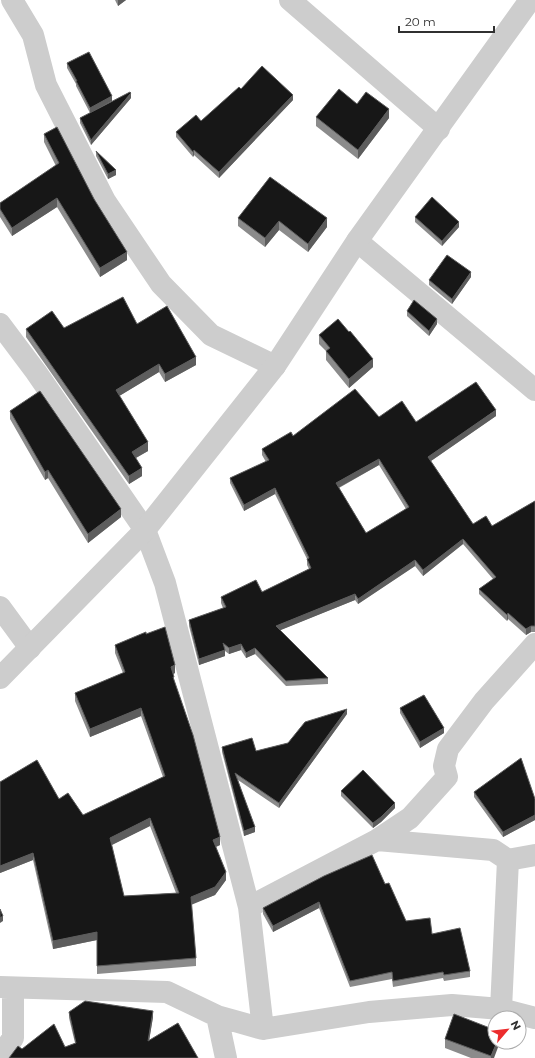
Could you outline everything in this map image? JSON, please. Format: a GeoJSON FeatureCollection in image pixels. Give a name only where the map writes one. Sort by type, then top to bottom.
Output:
{"type":"FeatureCollection","features":[{"type":"Feature","properties":{"kind":"street"},"geometry":{"type":"LineString","coordinates":[[12,0],[33,35],[46,85],[105,201],[160,284],[211,335],[275,366]]}},
{"type":"Feature","properties":{"kind":"street"},"geometry":{"type":"LineString","coordinates":[[290,0],[439,129]]}},
{"type":"Feature","properties":{"kind":"street"},"geometry":{"type":"LineString","coordinates":[[0,678],[145,530],[275,366],[357,241],[439,129],[530,0]]}},
{"type":"Feature","properties":{"kind":"street"},"geometry":{"type":"LineString","coordinates":[[357,241],[535,390]]}},
{"type":"Feature","properties":{"kind":"street"},"geometry":{"type":"LineString","coordinates":[[0,324],[36,372],[145,530],[165,583],[249,907],[263,1029]]}},
{"type":"Feature","properties":{"kind":"street"},"geometry":{"type":"LineString","coordinates":[[0,607],[30,648]]}},
{"type":"Feature","properties":{"kind":"street"},"geometry":{"type":"LineString","coordinates":[[249,907],[377,840],[410,818],[446,777],[444,766],[448,749],[484,701],[535,644]]}},
{"type":"Feature","properties":{"kind":"street"},"geometry":{"type":"LineString","coordinates":[[377,840],[493,850],[508,860],[535,855]]}},
{"type":"Feature","properties":{"kind":"street"},"geometry":{"type":"LineString","coordinates":[[0,1056],[13,1038],[7,987],[168,992],[217,1016],[263,1029],[369,1012],[452,1005],[501,1010],[508,860]]}},
{"type":"Feature","properties":{"kind":"street"},"geometry":{"type":"LineString","coordinates":[[217,1016],[226,1058]]}},
{"type":"Feature","properties":{"kind":"building"},"geometry":{"type":"Polygon","coordinates":[[[89,52],[112,96],[90,108],[67,63],[89,52]]]}},
{"type":"Feature","properties":{"kind":"building"},"geometry":{"type":"Polygon","coordinates":[[[262,66],[293,95],[219,172],[194,150],[193,152],[176,132],[196,115],[201,121],[239,87],[241,89],[262,66]]]}},
{"type":"Feature","properties":{"kind":"building"},"geometry":{"type":"Polygon","coordinates":[[[339,89],[357,104],[366,92],[389,109],[358,150],[316,117],[339,89]]]}},
{"type":"Feature","properties":{"kind":"building"},"geometry":{"type":"Polygon","coordinates":[[[130,92],[131,93],[91,140],[80,118],[130,92]]]}},
{"type":"Feature","properties":{"kind":"building"},"geometry":{"type":"Polygon","coordinates":[[[57,127],[94,199],[127,252],[100,268],[57,198],[12,228],[0,209],[0,203],[59,163],[44,134],[57,127]]]}},
{"type":"Feature","properties":{"kind":"building"},"geometry":{"type":"Polygon","coordinates":[[[96,151],[116,170],[108,174],[96,151]]]}},
{"type":"Feature","properties":{"kind":"building"},"geometry":{"type":"Polygon","coordinates":[[[270,177],[327,218],[308,244],[279,221],[265,238],[238,218],[270,177]]]}},
{"type":"Feature","properties":{"kind":"building"},"geometry":{"type":"Polygon","coordinates":[[[432,197],[459,222],[442,241],[415,217],[432,197]]]}},
{"type":"Feature","properties":{"kind":"building"},"geometry":{"type":"Polygon","coordinates":[[[447,255],[471,272],[452,299],[429,280],[447,255]]]}},
{"type":"Feature","properties":{"kind":"building"},"geometry":{"type":"Polygon","coordinates":[[[123,297],[137,324],[167,306],[196,357],[165,374],[159,364],[116,390],[148,442],[132,452],[142,468],[129,476],[26,329],[52,311],[64,328],[123,297]]]}},
{"type":"Feature","properties":{"kind":"building"},"geometry":{"type":"Polygon","coordinates":[[[414,300],[437,319],[429,331],[407,311],[414,300]]]}},
{"type":"Feature","properties":{"kind":"building"},"geometry":{"type":"Polygon","coordinates":[[[338,319],[373,359],[349,379],[326,351],[330,348],[319,335],[338,319]]]}},
{"type":"Feature","properties":{"kind":"building"},"geometry":{"type":"Polygon","coordinates":[[[476,382],[496,410],[428,457],[473,524],[486,516],[492,526],[535,501],[535,626],[531,626],[526,629],[508,613],[507,615],[479,589],[496,577],[463,539],[423,570],[415,560],[358,599],[355,594],[276,626],[328,678],[286,681],[255,648],[246,653],[241,644],[229,648],[223,643],[225,650],[199,659],[189,620],[226,607],[221,597],[256,580],[262,592],[311,568],[307,559],[309,558],[275,488],[244,505],[230,478],[269,460],[262,449],[291,432],[293,436],[355,389],[379,417],[402,401],[416,422],[476,382]],[[379,459],[336,483],[366,533],[409,507],[379,459]]]}},
{"type":"Feature","properties":{"kind":"building"},"geometry":{"type":"Polygon","coordinates":[[[40,391],[121,509],[88,534],[48,470],[45,472],[10,411],[40,391]]]}},
{"type":"Feature","properties":{"kind":"building"},"geometry":{"type":"Polygon","coordinates":[[[165,627],[175,665],[171,667],[173,677],[193,735],[220,837],[213,840],[226,872],[215,887],[191,897],[196,958],[97,966],[97,932],[53,941],[33,853],[0,866],[0,782],[37,760],[59,799],[68,793],[83,815],[165,776],[141,708],[90,729],[75,693],[125,672],[115,645],[146,632],[146,634],[165,627]],[[150,818],[110,838],[124,896],[179,893],[150,818]]]}},
{"type":"Feature","properties":{"kind":"building"},"geometry":{"type":"Polygon","coordinates":[[[424,695],[444,728],[420,742],[400,708],[424,695]]]}},
{"type":"Feature","properties":{"kind":"building"},"geometry":{"type":"Polygon","coordinates":[[[347,709],[279,803],[235,773],[255,827],[244,831],[222,747],[252,738],[256,751],[288,743],[305,722],[347,709]]]}},
{"type":"Feature","properties":{"kind":"building"},"geometry":{"type":"Polygon","coordinates":[[[521,758],[535,799],[535,815],[503,832],[474,792],[521,758]]]}},
{"type":"Feature","properties":{"kind":"building"},"geometry":{"type":"Polygon","coordinates":[[[363,770],[395,803],[373,823],[341,791],[363,770]]]}},
{"type":"Feature","properties":{"kind":"building"},"geometry":{"type":"Polygon","coordinates":[[[372,855],[385,884],[389,883],[406,921],[430,918],[432,934],[460,928],[470,971],[444,975],[443,972],[393,981],[392,972],[350,981],[319,902],[273,926],[263,908],[324,876],[372,855]]]}},
{"type":"Feature","properties":{"kind":"building"},"geometry":{"type":"Polygon","coordinates":[[[0,909],[3,916],[0,918],[0,909]]]}},
{"type":"Feature","properties":{"kind":"building"},"geometry":{"type":"Polygon","coordinates":[[[85,1001],[153,1011],[148,1041],[178,1023],[198,1058],[9,1058],[18,1046],[22,1049],[54,1024],[65,1047],[76,1043],[69,1012],[85,1001]]]}},
{"type":"Feature","properties":{"kind":"building"},"geometry":{"type":"Polygon","coordinates":[[[454,1014],[487,1027],[487,1050],[494,1050],[491,1056],[445,1039],[454,1014]]]}}]}
